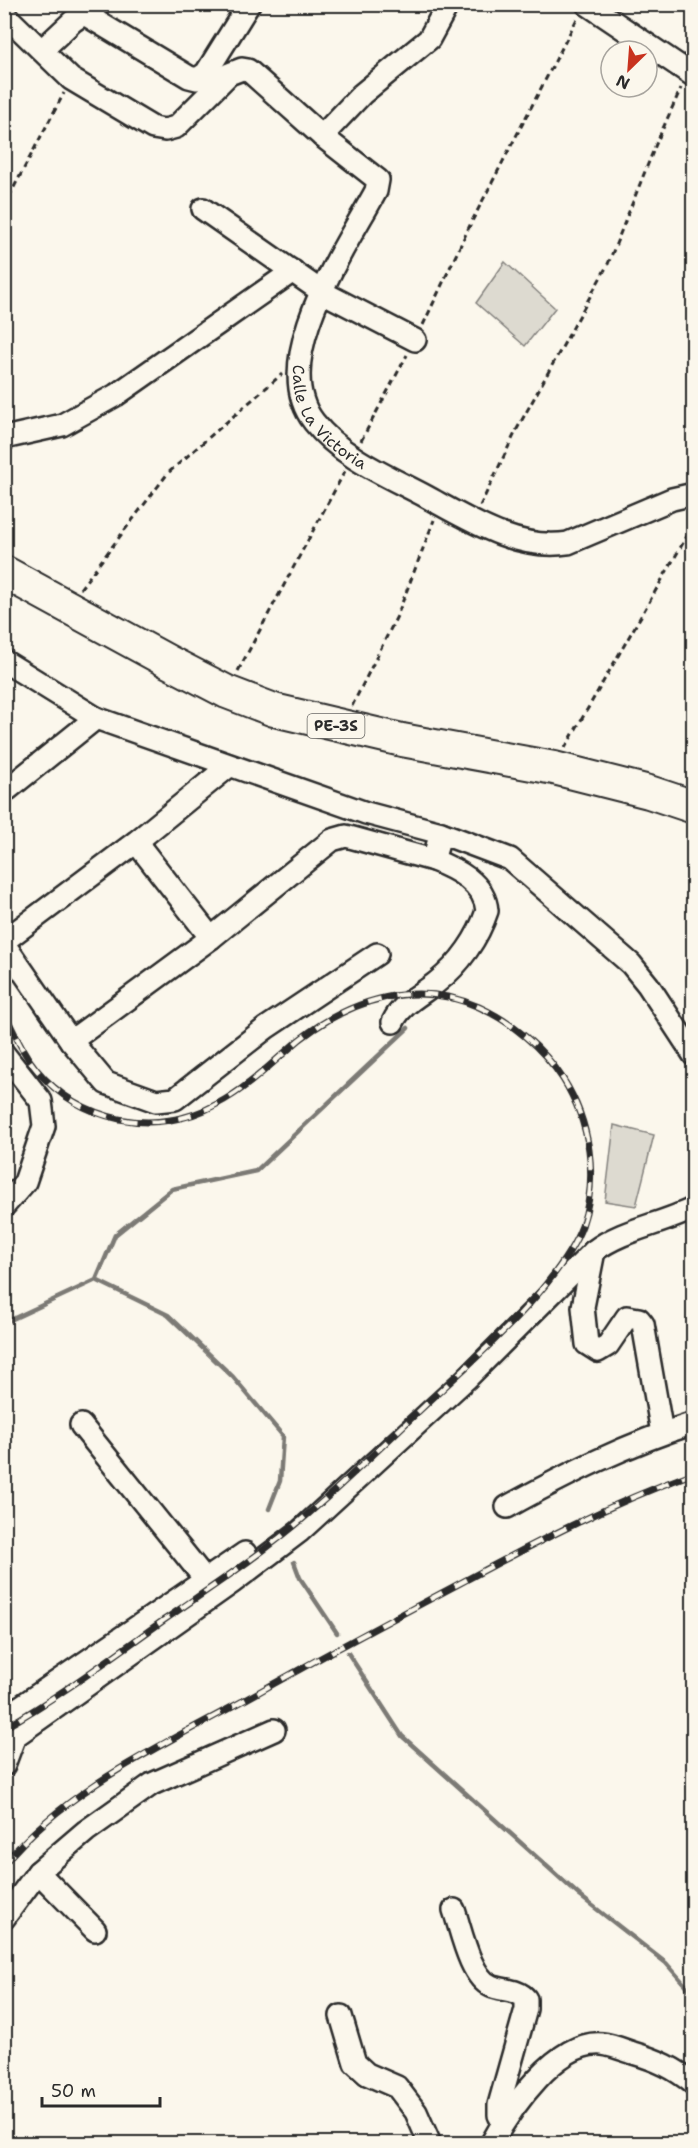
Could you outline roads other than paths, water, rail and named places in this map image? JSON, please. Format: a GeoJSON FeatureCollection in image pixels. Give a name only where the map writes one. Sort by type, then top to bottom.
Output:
{"type":"FeatureCollection","features":[{"type":"Feature","properties":{"kind":"highway","name":"PE-3S"},"geometry":{"type":"LineString","coordinates":[[4,572],[227,692],[274,710],[341,727],[554,768],[649,792],[693,807]]}},
{"type":"Feature","properties":{"kind":"street"},"geometry":{"type":"LineString","coordinates":[[42,50],[73,21],[92,10],[189,77],[197,80],[206,73],[249,4]]}},
{"type":"Feature","properties":{"kind":"street"},"geometry":{"type":"LineString","coordinates":[[321,136],[362,94],[429,39],[447,4]]}},
{"type":"Feature","properties":{"kind":"street"},"geometry":{"type":"LineString","coordinates":[[583,10],[691,75]]}},
{"type":"Feature","properties":{"kind":"street","name":"Calle La Victoria"},"geometry":{"type":"LineString","coordinates":[[4,14],[71,79],[153,128],[165,130],[176,127],[229,74],[242,69],[248,70],[321,136],[378,180],[376,191],[321,292],[299,358],[302,403],[319,428],[352,457],[472,522],[525,542],[550,546],[568,543],[672,498],[693,494]]}},
{"type":"Feature","properties":{"kind":"street"},"geometry":{"type":"LineString","coordinates":[[203,209],[321,292],[416,340]]}},
{"type":"Feature","properties":{"kind":"street"},"geometry":{"type":"LineString","coordinates":[[4,438],[62,425],[116,394],[293,272]]}},
{"type":"Feature","properties":{"kind":"street"},"geometry":{"type":"LineString","coordinates":[[4,661],[96,718],[366,813],[441,832],[518,863],[631,964],[648,985],[693,1055]]}},
{"type":"Feature","properties":{"kind":"street"},"geometry":{"type":"LineString","coordinates":[[4,792],[96,718]]}},
{"type":"Feature","properties":{"kind":"street"},"geometry":{"type":"LineString","coordinates":[[229,766],[136,843],[4,942],[71,1041],[106,1083],[156,1101],[175,1099],[266,1028],[377,954]]}},
{"type":"Feature","properties":{"kind":"street"},"geometry":{"type":"LineString","coordinates":[[433,860],[441,832]]}},
{"type":"Feature","properties":{"kind":"street"},"geometry":{"type":"LineString","coordinates":[[71,1041],[211,938],[339,837],[346,836],[433,860],[461,873],[480,890],[487,911],[479,930],[459,960],[437,983],[405,1006],[393,1022]]}},
{"type":"Feature","properties":{"kind":"street"},"geometry":{"type":"LineString","coordinates":[[136,843],[211,938]]}},
{"type":"Feature","properties":{"kind":"street"},"geometry":{"type":"LineString","coordinates":[[4,1054],[41,1101],[44,1126],[4,1206]]}},
{"type":"Feature","properties":{"kind":"street"},"geometry":{"type":"LineString","coordinates":[[4,1718],[218,1578],[278,1550],[466,1379],[594,1251],[618,1236],[670,1220],[693,1208]]}},
{"type":"Feature","properties":{"kind":"street"},"geometry":{"type":"LineString","coordinates":[[594,1251],[584,1307],[587,1344],[598,1351],[608,1345],[627,1317],[639,1319],[643,1324],[662,1433]]}},
{"type":"Feature","properties":{"kind":"street"},"geometry":{"type":"LineString","coordinates":[[507,1507],[577,1468],[662,1433],[693,1424]]}},
{"type":"Feature","properties":{"kind":"street"},"geometry":{"type":"LineString","coordinates":[[81,1425],[218,1578]]}},
{"type":"Feature","properties":{"kind":"street"},"geometry":{"type":"LineString","coordinates":[[4,1765],[9,1741],[218,1578],[245,1553]]}},
{"type":"Feature","properties":{"kind":"street"},"geometry":{"type":"LineString","coordinates":[[4,1918],[38,1872],[86,1831],[152,1784],[274,1730]]}},
{"type":"Feature","properties":{"kind":"street"},"geometry":{"type":"LineString","coordinates":[[38,1872],[94,1930]]}},
{"type":"Feature","properties":{"kind":"street"},"geometry":{"type":"LineString","coordinates":[[453,1910],[476,1973],[489,1986],[517,1993],[526,1999],[526,2009],[500,2105],[499,2115],[503,2122]]}},
{"type":"Feature","properties":{"kind":"street"},"geometry":{"type":"LineString","coordinates":[[340,2016],[356,2063],[368,2074],[397,2087],[416,2112],[430,2144]]}},
{"type":"Feature","properties":{"kind":"street"},"geometry":{"type":"LineString","coordinates":[[491,2144],[503,2122],[531,2086],[568,2051],[586,2045],[603,2044],[675,2068],[693,2084]]}},
{"type":"Feature","properties":{"kind":"waterway"},"geometry":{"type":"LineString","coordinates":[[4,1323],[96,1280],[115,1235],[172,1189],[256,1171],[408,1028]]}},
{"type":"Feature","properties":{"kind":"waterway"},"geometry":{"type":"LineString","coordinates":[[96,1280],[168,1315],[233,1377],[283,1436],[280,1481],[269,1509]]}},
{"type":"Feature","properties":{"kind":"waterway"},"geometry":{"type":"LineString","coordinates":[[294,1562],[300,1578],[337,1633]]}},
{"type":"Feature","properties":{"kind":"waterway"},"geometry":{"type":"LineString","coordinates":[[348,1653],[402,1736],[580,1896],[666,1963],[694,1995]]}},
{"type":"Feature","properties":{"kind":"railway"},"geometry":{"type":"LineString","coordinates":[[4,1012],[26,1056],[54,1087],[74,1102],[96,1112],[120,1119],[144,1122],[169,1120],[193,1114],[217,1104],[250,1083],[299,1040],[319,1026],[362,1004],[408,994],[455,999],[479,1007],[515,1028],[555,1068],[580,1113],[591,1169],[587,1207],[582,1226],[571,1248],[538,1294],[475,1359],[340,1486],[273,1543],[86,1676],[4,1728]]}},
{"type":"Feature","properties":{"kind":"railway"},"geometry":{"type":"LineString","coordinates":[[4,1864],[30,1836],[59,1811],[90,1788],[157,1747],[541,1541],[631,1498],[694,1473]]}}]}
